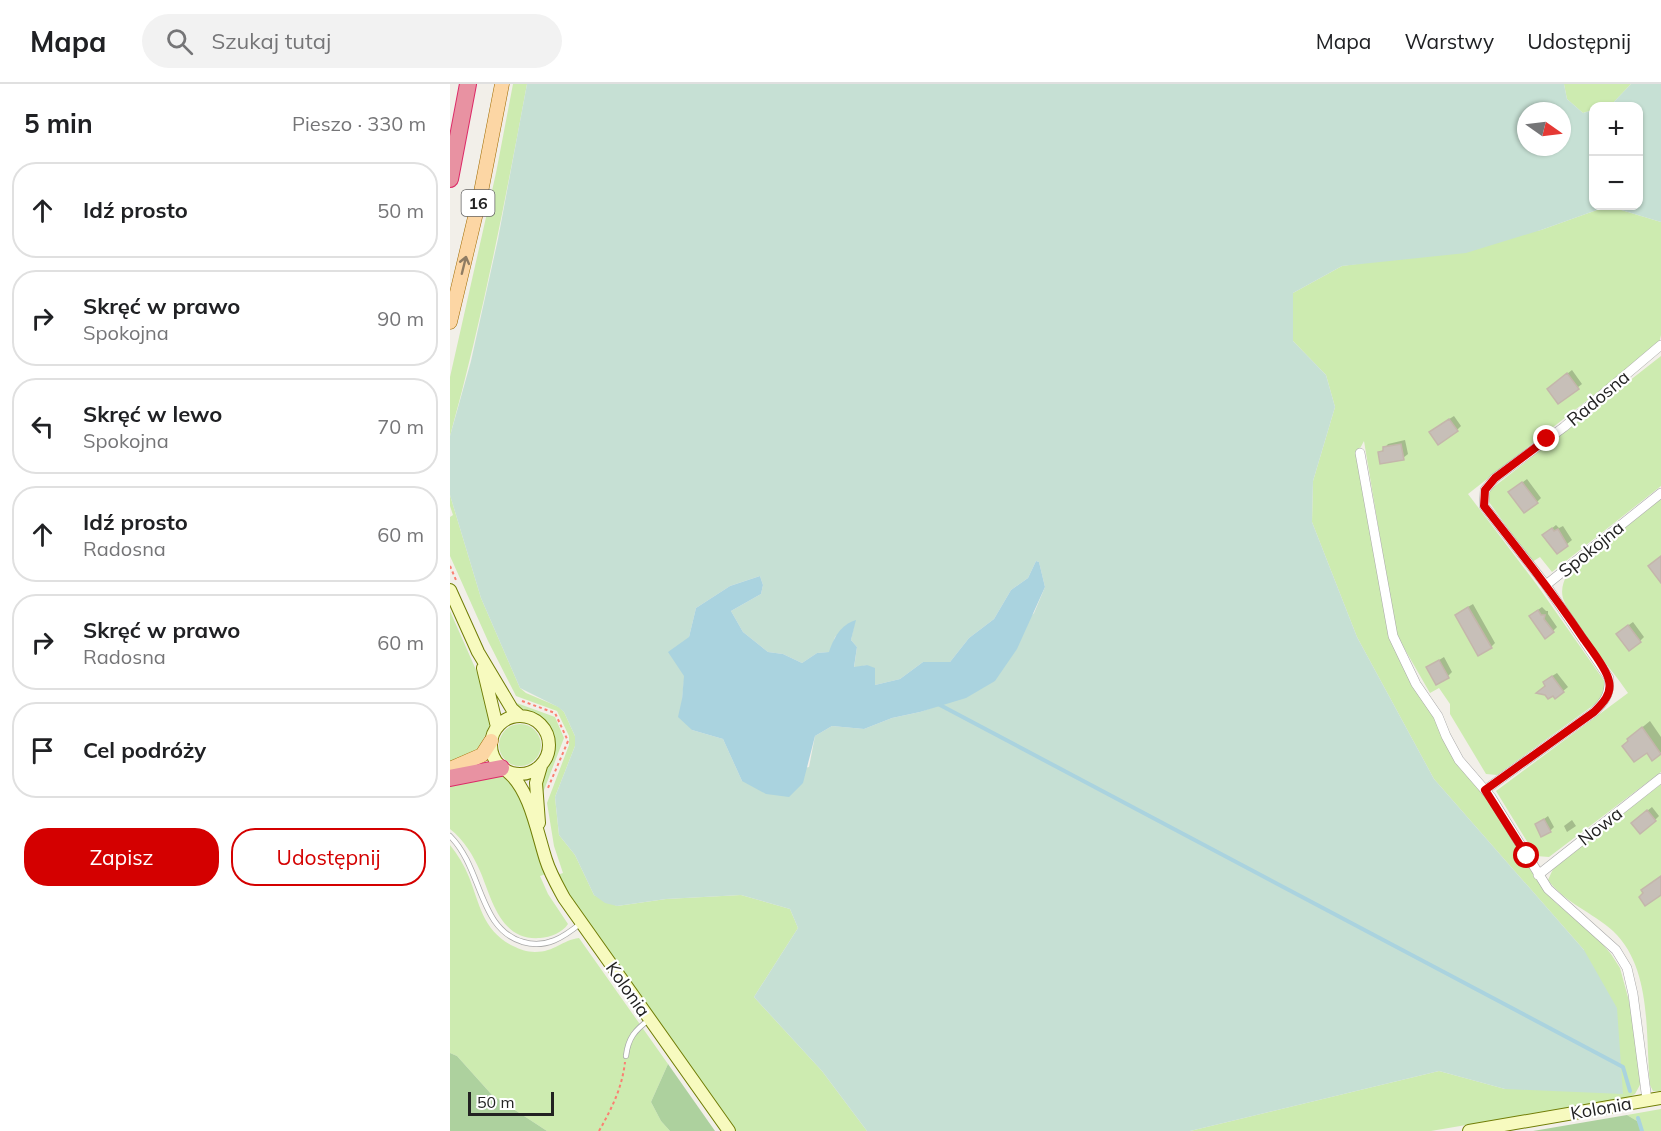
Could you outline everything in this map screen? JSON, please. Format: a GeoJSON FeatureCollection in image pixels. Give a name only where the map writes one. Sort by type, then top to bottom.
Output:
{"type":"FeatureCollection","features":[{"type":"Feature","properties":{"kind":"highway"},"geometry":{"type":"LineString","coordinates":[[450,179],[468,84]]}},
{"type":"Feature","properties":{"kind":"highway"},"geometry":{"type":"LineString","coordinates":[[450,778],[505,770]]}},
{"type":"Feature","properties":{"kind":"main road","name":"16"},"geometry":{"type":"LineString","coordinates":[[450,322],[481,192],[502,84]]}},
{"type":"Feature","properties":{"kind":"main road"},"geometry":{"type":"LineString","coordinates":[[450,769],[482,755],[491,741]]}},
{"type":"Feature","properties":{"kind":"street","name":"Radosna"},"geometry":{"type":"LineString","coordinates":[[1546,585],[1484,506],[1485,490],[1495,478],[1564,427],[1661,345]]}},
{"type":"Feature","properties":{"kind":"street"},"geometry":{"type":"LineString","coordinates":[[1360,453],[1393,636],[1416,684],[1438,716],[1459,760],[1485,790],[1538,875],[1548,889],[1616,950],[1627,968],[1633,994],[1647,1100]]}},
{"type":"Feature","properties":{"kind":"street","name":"Spokojna"},"geometry":{"type":"LineString","coordinates":[[1485,790],[1594,712],[1605,701],[1610,690],[1609,678],[1546,585],[1661,493]]}},
{"type":"Feature","properties":{"kind":"street"},"geometry":{"type":"LineString","coordinates":[[450,590],[478,652],[512,709],[520,716]]}},
{"type":"Feature","properties":{"kind":"street"},"geometry":{"type":"LineString","coordinates":[[478,652],[497,727]]}},
{"type":"Feature","properties":{"kind":"street"},"geometry":{"type":"LineString","coordinates":[[520,716],[538,722],[548,739],[549,748],[540,766],[521,774],[505,770],[493,756],[491,741],[497,727],[511,717],[520,716]]}},
{"type":"Feature","properties":{"kind":"street","name":"Kolonia"},"geometry":{"type":"LineString","coordinates":[[540,766],[536,783],[540,839]]}},
{"type":"Feature","properties":{"kind":"street","name":"Kolonia"},"geometry":{"type":"LineString","coordinates":[[505,770],[518,780],[556,885],[729,1131]]}},
{"type":"Feature","properties":{"kind":"street","name":"Nowa"},"geometry":{"type":"LineString","coordinates":[[1538,875],[1661,778]]}},
{"type":"Feature","properties":{"kind":"street","name":"Kolonia"},"geometry":{"type":"LineString","coordinates":[[1469,1131],[1661,1098]]}},
{"type":"Feature","properties":{"kind":"lane"},"geometry":{"type":"LineString","coordinates":[[450,836],[472,867],[495,924],[506,935],[533,945],[549,944],[565,936],[581,923]]}},
{"type":"Feature","properties":{"kind":"lane"},"geometry":{"type":"LineString","coordinates":[[626,1056],[634,1030],[650,1019]]}},
{"type":"Feature","properties":{"kind":"path"},"geometry":{"type":"LineString","coordinates":[[514,699],[555,713],[568,741],[548,790]]}},
{"type":"Feature","properties":{"kind":"path"},"geometry":{"type":"LineString","coordinates":[[599,1131],[616,1100],[622,1082],[626,1056]]}},
{"type":"Feature","properties":{"kind":"green space"},"geometry":{"type":"Polygon","coordinates":[[[513,84],[527,84],[492,261],[450,436],[450,377],[496,173],[513,84]]]}},
{"type":"Feature","properties":{"kind":"green space"},"geometry":{"type":"Polygon","coordinates":[[[527,84],[1564,84],[1567,99],[1570,102],[1517,102],[1517,156],[1571,156],[1571,102],[1583,113],[1589,111],[1589,210],[1597,210],[1466,253],[1342,266],[1293,293],[1293,341],[1326,375],[1335,407],[1313,481],[1312,522],[1357,637],[1434,779],[1584,950],[1617,1008],[1623,1094],[1505,1089],[1439,1071],[1190,1131],[867,1131],[822,1071],[754,997],[798,928],[790,909],[741,895],[666,899],[617,906],[605,903],[594,895],[575,855],[559,835],[555,797],[575,746],[575,736],[564,712],[520,688],[481,598],[450,495],[450,436],[471,361],[498,239],[527,84]],[[1036,561],[1028,578],[1011,590],[994,619],[969,638],[950,662],[923,662],[900,679],[875,685],[867,665],[854,668],[857,647],[851,640],[855,621],[835,637],[830,652],[817,653],[802,663],[783,654],[768,652],[743,632],[731,611],[761,594],[763,585],[760,576],[730,586],[696,608],[689,637],[682,699],[692,730],[723,739],[742,781],[809,767],[815,736],[832,726],[864,729],[892,718],[940,705],[1034,613],[1045,587],[1039,562],[1036,561]]]}},
{"type":"Feature","properties":{"kind":"green space"},"geometry":{"type":"Polygon","coordinates":[[[1564,84],[1631,84],[1614,102],[1589,102],[1589,111],[1583,113],[1567,99],[1564,84]]]}},
{"type":"Feature","properties":{"kind":"green space"},"geometry":{"type":"Polygon","coordinates":[[[1631,84],[1661,84],[1661,222],[1621,210],[1643,210],[1643,102],[1614,102],[1631,84]]]}},
{"type":"Feature","properties":{"kind":"green space"},"geometry":{"type":"Polygon","coordinates":[[[1597,210],[1621,210],[1661,222],[1661,335],[1659,344],[1468,494],[1537,585],[1605,682],[1606,690],[1602,699],[1497,775],[1486,774],[1450,714],[1450,704],[1439,688],[1430,693],[1396,634],[1364,441],[1357,454],[1386,621],[1409,675],[1544,890],[1600,941],[1620,968],[1632,1012],[1641,1083],[1635,1094],[1629,1097],[1431,1131],[1190,1131],[1439,1071],[1505,1089],[1584,950],[1434,779],[1357,637],[1312,522],[1313,481],[1335,407],[1326,375],[1293,341],[1293,293],[1342,266],[1541,230],[1597,210]]]}},
{"type":"Feature","properties":{"kind":"green space"},"geometry":{"type":"Polygon","coordinates":[[[1661,356],[1661,486],[1552,572],[1540,557],[1532,562],[1489,502],[1490,490],[1661,356]]]}},
{"type":"Feature","properties":{"kind":"green space"},"geometry":{"type":"Polygon","coordinates":[[[450,495],[481,598],[520,688],[526,693],[559,707],[564,712],[575,736],[575,746],[555,797],[559,835],[575,855],[594,895],[617,906],[666,899],[741,895],[790,909],[798,928],[754,997],[822,1071],[867,1131],[736,1131],[570,899],[557,875],[563,873],[554,846],[547,803],[569,745],[569,736],[557,711],[516,696],[488,641],[450,556],[450,517],[453,515],[450,495]]]}},
{"type":"Feature","properties":{"kind":"green space"},"geometry":{"type":"Polygon","coordinates":[[[1661,499],[1661,772],[1549,857],[1536,856],[1496,791],[1628,693],[1577,626],[1563,597],[1564,581],[1567,574],[1661,499]]]}},
{"type":"Feature","properties":{"kind":"green space"},"geometry":{"type":"Polygon","coordinates":[[[450,611],[484,688],[492,720],[479,749],[450,763],[450,611]]]}},
{"type":"Feature","properties":{"kind":"green space"},"geometry":{"type":"Polygon","coordinates":[[[514,702],[555,717],[564,738],[541,798],[542,775],[553,757],[555,739],[550,727],[542,717],[522,709],[514,702]]]}},
{"type":"Feature","properties":{"kind":"green space"},"geometry":{"type":"Polygon","coordinates":[[[520,724],[535,730],[541,745],[535,760],[520,766],[505,760],[499,745],[505,730],[520,724]]]}},
{"type":"Feature","properties":{"kind":"green space"},"geometry":{"type":"Polygon","coordinates":[[[498,774],[509,780],[519,792],[546,874],[540,876],[548,894],[568,924],[552,936],[526,937],[515,933],[507,926],[494,905],[471,854],[460,838],[450,829],[450,783],[498,774]]]}},
{"type":"Feature","properties":{"kind":"green space"},"geometry":{"type":"Polygon","coordinates":[[[1661,784],[1661,1091],[1653,1091],[1650,1085],[1645,1004],[1635,964],[1626,947],[1613,931],[1562,895],[1548,880],[1553,869],[1661,784]]]}},
{"type":"Feature","properties":{"kind":"green space"},"geometry":{"type":"Polygon","coordinates":[[[450,845],[461,860],[489,925],[503,940],[520,949],[535,952],[548,950],[579,938],[668,1064],[651,1102],[661,1121],[670,1131],[547,1131],[492,1095],[457,1056],[450,1053],[450,845]]]}},
{"type":"Feature","properties":{"kind":"green space"},"geometry":{"type":"Polygon","coordinates":[[[450,1053],[457,1056],[492,1095],[547,1131],[450,1131],[450,1053]]]}},
{"type":"Feature","properties":{"kind":"green space"},"geometry":{"type":"Polygon","coordinates":[[[668,1064],[715,1131],[670,1131],[661,1121],[651,1102],[668,1064]]]}},
{"type":"Feature","properties":{"kind":"green space"},"geometry":{"type":"Polygon","coordinates":[[[1661,1109],[1661,1131],[1643,1131],[1637,1121],[1627,1115],[1661,1109]]]}},
{"type":"Feature","properties":{"kind":"green space"},"geometry":{"type":"Polygon","coordinates":[[[1627,1115],[1637,1121],[1643,1131],[1533,1131],[1627,1115]]]}},
{"type":"Feature","properties":{"kind":"water"},"geometry":{"type":"Polygon","coordinates":[[[1036,561],[1039,562],[1045,587],[1017,649],[995,681],[966,698],[892,718],[864,729],[832,726],[815,736],[803,783],[789,797],[766,794],[742,781],[723,739],[692,730],[678,717],[684,676],[668,652],[689,637],[696,608],[730,586],[760,576],[763,585],[761,594],[731,611],[743,632],[768,652],[783,654],[802,663],[817,653],[829,652],[842,629],[856,620],[851,640],[857,647],[854,667],[867,665],[875,668],[875,685],[900,679],[923,662],[950,662],[969,638],[994,619],[1011,590],[1028,578],[1036,561]]]}},
{"type":"Feature","properties":{"kind":"building"},"geometry":{"type":"Polygon","coordinates":[[[1567,373],[1579,389],[1558,404],[1547,389],[1567,373]]]}},
{"type":"Feature","properties":{"kind":"building"},"geometry":{"type":"Polygon","coordinates":[[[1449,419],[1458,431],[1438,445],[1429,432],[1449,419]]]}},
{"type":"Feature","properties":{"kind":"building"},"geometry":{"type":"Polygon","coordinates":[[[1401,444],[1404,460],[1380,464],[1378,452],[1383,451],[1383,447],[1401,444]]]}},
{"type":"Feature","properties":{"kind":"building"},"geometry":{"type":"Polygon","coordinates":[[[1522,482],[1538,503],[1524,513],[1508,492],[1522,482]]]}},
{"type":"Feature","properties":{"kind":"building"},"geometry":{"type":"Polygon","coordinates":[[[1552,528],[1554,531],[1558,529],[1568,546],[1557,554],[1542,535],[1552,528]]]}},
{"type":"Feature","properties":{"kind":"building"},"geometry":{"type":"Polygon","coordinates":[[[1661,556],[1661,583],[1648,566],[1661,556]]]}},
{"type":"Feature","properties":{"kind":"building"},"geometry":{"type":"Polygon","coordinates":[[[1468,607],[1492,648],[1478,656],[1455,615],[1468,607]]]}},
{"type":"Feature","properties":{"kind":"building"},"geometry":{"type":"Polygon","coordinates":[[[1538,610],[1541,615],[1545,615],[1544,619],[1554,632],[1545,639],[1529,616],[1538,610]]]}},
{"type":"Feature","properties":{"kind":"building"},"geometry":{"type":"Polygon","coordinates":[[[1628,625],[1641,642],[1629,651],[1616,634],[1628,625]]]}},
{"type":"Feature","properties":{"kind":"building"},"geometry":{"type":"Polygon","coordinates":[[[1439,660],[1449,678],[1436,685],[1426,667],[1439,660]]]}},
{"type":"Feature","properties":{"kind":"building"},"geometry":{"type":"Polygon","coordinates":[[[1552,676],[1564,692],[1555,699],[1553,696],[1548,699],[1545,695],[1536,693],[1545,686],[1543,682],[1552,676]]]}},
{"type":"Feature","properties":{"kind":"building"},"geometry":{"type":"Polygon","coordinates":[[[1642,727],[1661,754],[1652,761],[1647,753],[1634,762],[1622,746],[1642,727]]]}},
{"type":"Feature","properties":{"kind":"building"},"geometry":{"type":"Polygon","coordinates":[[[1647,810],[1656,821],[1640,834],[1631,823],[1647,810]]]}},
{"type":"Feature","properties":{"kind":"building"},"geometry":{"type":"Polygon","coordinates":[[[1544,819],[1551,832],[1541,837],[1535,824],[1544,819]]]}},
{"type":"Feature","properties":{"kind":"building"},"geometry":{"type":"Polygon","coordinates":[[[1661,876],[1661,895],[1645,906],[1639,897],[1643,893],[1641,890],[1661,876]]]}},
{"type":"Feature","properties":{"kind":"waterway"},"geometry":{"type":"LineString","coordinates":[[940,705],[1623,1067],[1630,1091]]}},
{"type":"Feature","properties":{"kind":"waterway"},"geometry":{"type":"LineString","coordinates":[[1638,1118],[1642,1131]]}},
{"type":"Feature","properties":{"kind":"route"},"geometry":{"type":"LineString","coordinates":[[1527,856],[1485,790],[1594,712],[1605,701],[1610,690],[1609,678],[1594,653],[1546,585],[1484,506],[1485,490],[1495,478],[1547,439]]}}]}
